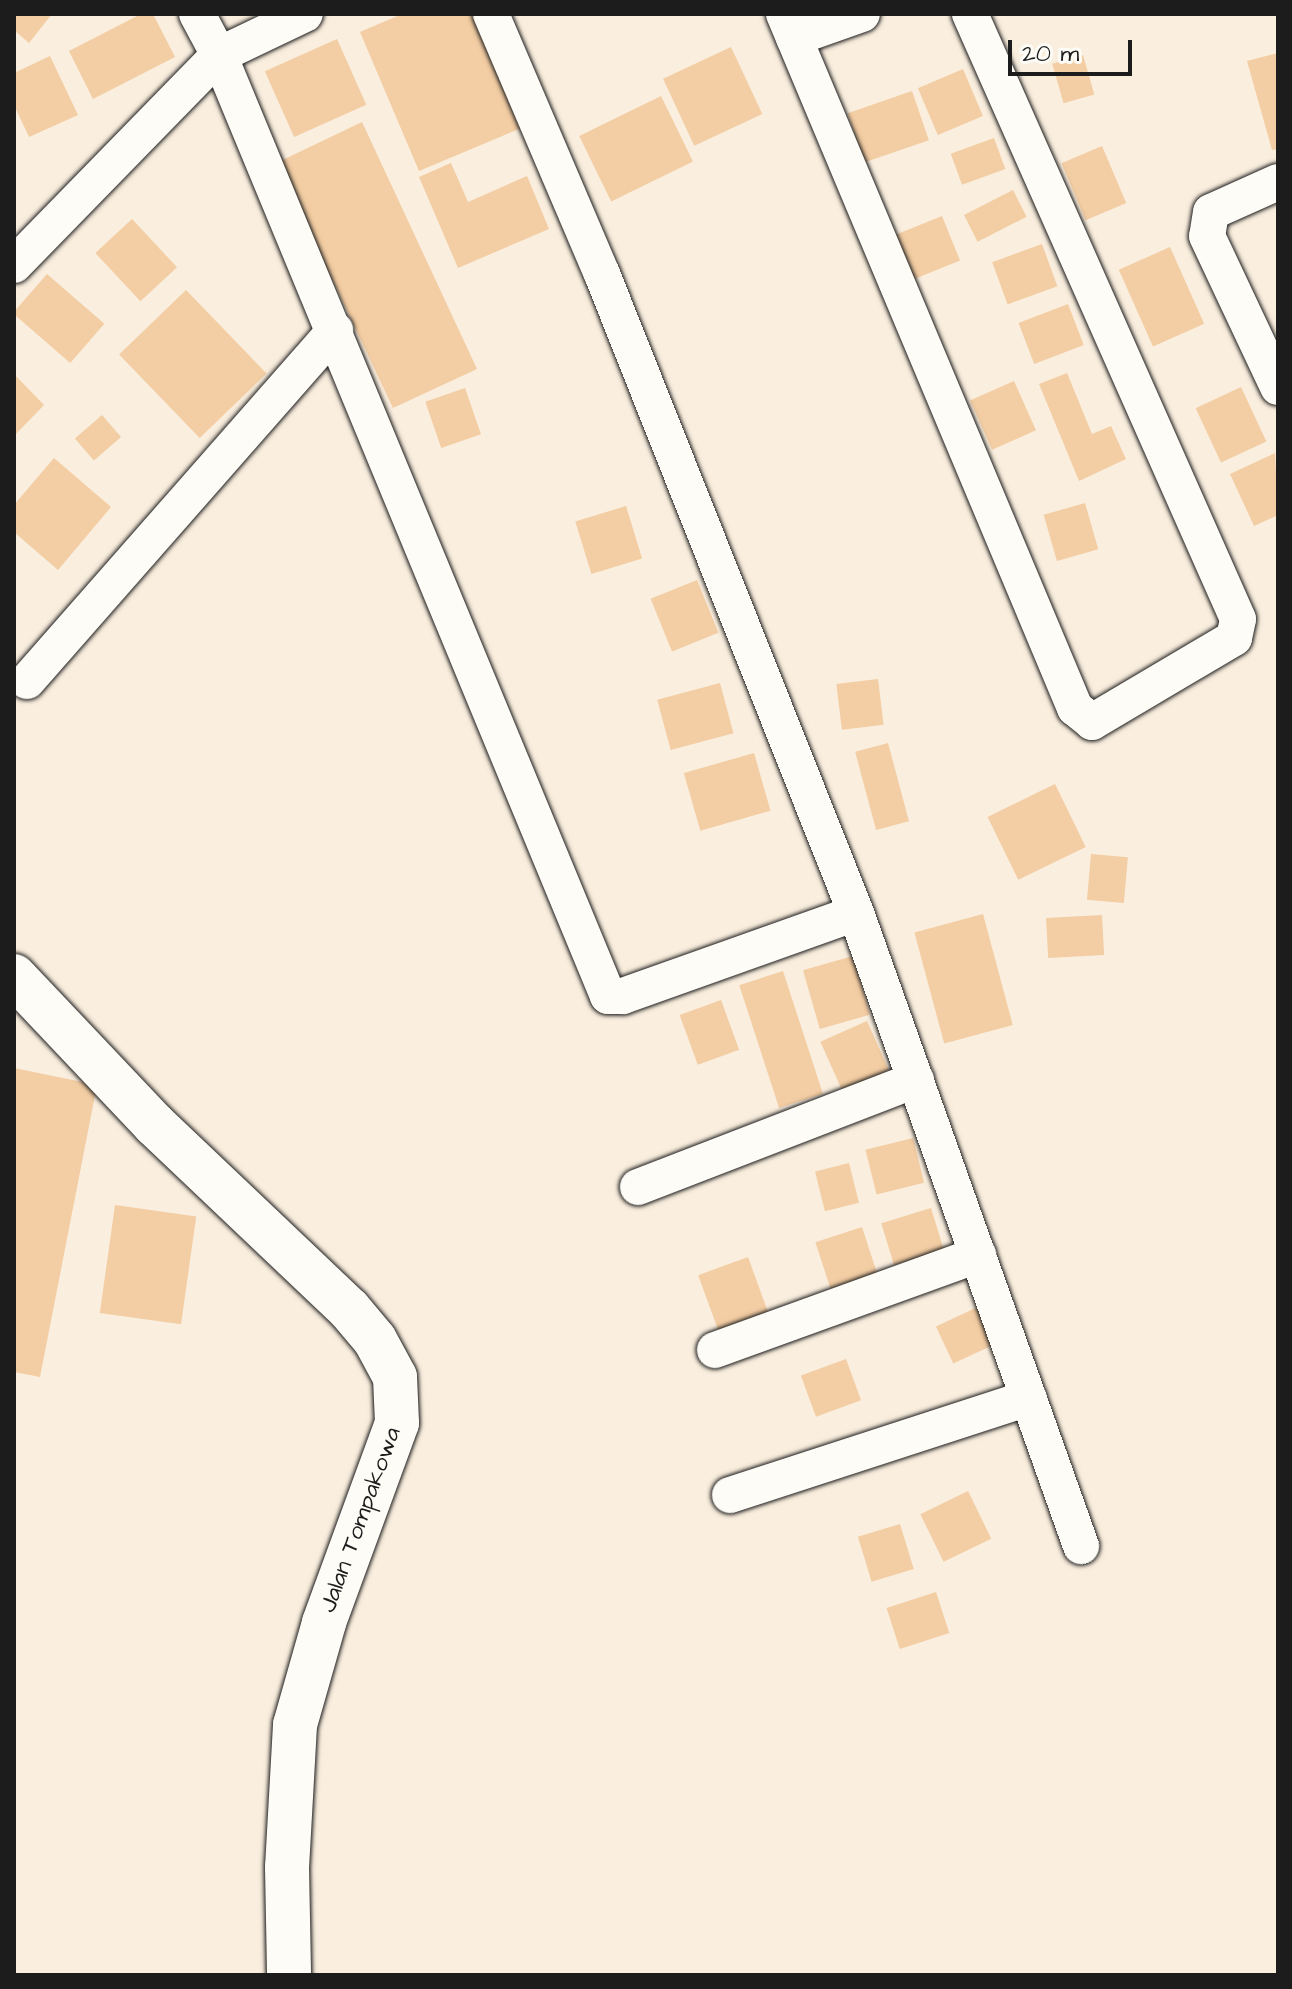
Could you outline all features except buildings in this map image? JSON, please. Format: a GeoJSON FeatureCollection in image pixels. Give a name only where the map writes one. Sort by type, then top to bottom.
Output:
{"type":"FeatureCollection","features":[{"type":"Feature","properties":{"kind":"street"},"geometry":{"type":"LineString","coordinates":[[197,14],[219,55],[335,330],[608,996],[623,996],[856,913]]}},
{"type":"Feature","properties":{"kind":"street"},"geometry":{"type":"LineString","coordinates":[[14,265],[219,55],[305,14]]}},
{"type":"Feature","properties":{"kind":"street"},"geometry":{"type":"LineString","coordinates":[[491,14],[602,274],[856,913],[1081,1546]]}},
{"type":"Feature","properties":{"kind":"street"},"geometry":{"type":"LineString","coordinates":[[862,14],[789,26],[1075,708],[1092,722],[1234,638],[1238,619],[970,14]]}},
{"type":"Feature","properties":{"kind":"street"},"geometry":{"type":"LineString","coordinates":[[1278,182],[1211,212],[1207,236],[1278,387]]}},
{"type":"Feature","properties":{"kind":"street"},"geometry":{"type":"LineString","coordinates":[[27,681],[335,330]]}},
{"type":"Feature","properties":{"kind":"street","name":"Jalan Tompakowa"},"geometry":{"type":"LineString","coordinates":[[14,976],[154,1124],[349,1309],[375,1340],[395,1377],[397,1423],[324,1623],[295,1725],[287,1867],[289,1975]]}},
{"type":"Feature","properties":{"kind":"street"},"geometry":{"type":"LineString","coordinates":[[638,1187],[916,1080]]}},
{"type":"Feature","properties":{"kind":"street"},"geometry":{"type":"LineString","coordinates":[[715,1350],[978,1255]]}},
{"type":"Feature","properties":{"kind":"street"},"geometry":{"type":"LineString","coordinates":[[730,1495],[1029,1398]]}}]}
